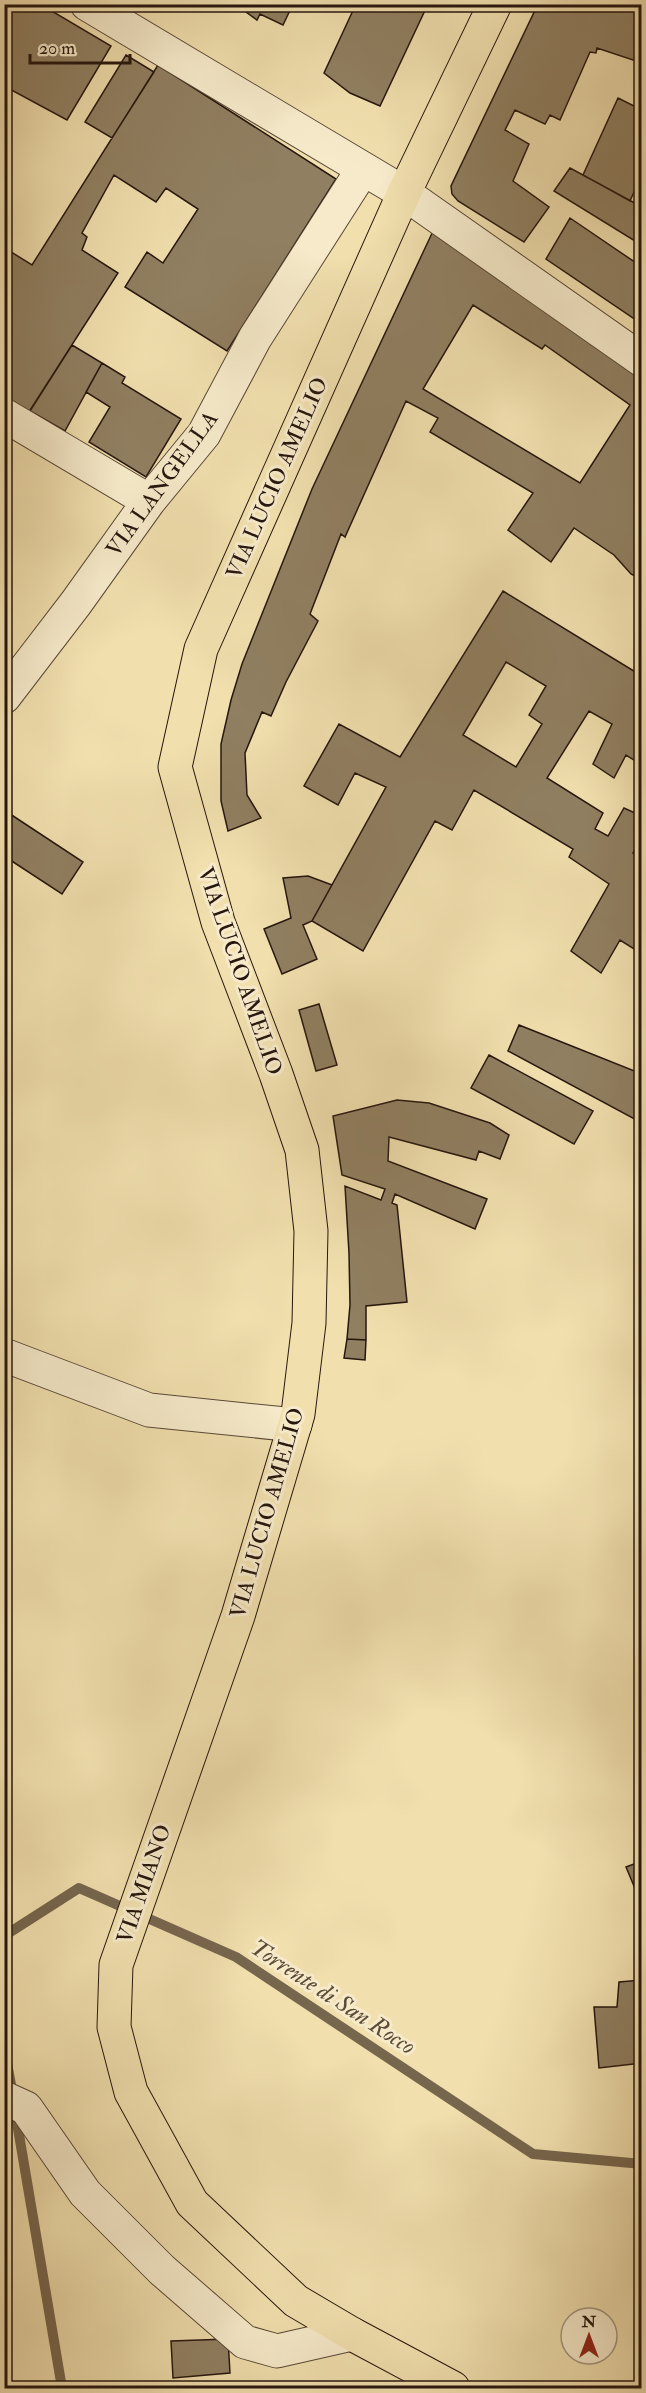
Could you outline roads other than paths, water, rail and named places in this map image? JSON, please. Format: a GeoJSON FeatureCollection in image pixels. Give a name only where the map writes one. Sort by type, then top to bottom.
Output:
{"type":"FeatureCollection","features":[{"type":"Feature","properties":{"kind":"main road","name":"VIA LUCIO AMELIO"},"geometry":{"type":"LineString","coordinates":[[173,1803],[238,1616],[298,1414],[309,1312],[311,1231],[302,1150],[276,1074],[218,922],[175,767],[201,649],[404,193],[495,4]]}},
{"type":"Feature","properties":{"kind":"main road","name":"VIA MIANO"},"geometry":{"type":"LineString","coordinates":[[173,1803],[116,1965],[114,2027],[131,2092],[192,2203],[296,2301],[352,2334]]}},
{"type":"Feature","properties":{"kind":"main road"},"geometry":{"type":"LineString","coordinates":[[352,2334],[453,2388]]}},
{"type":"Feature","properties":{"kind":"street"},"geometry":{"type":"LineString","coordinates":[[87,4],[404,193],[642,360]]}},
{"type":"Feature","properties":{"kind":"street","name":"VIA LANGELLA"},"geometry":{"type":"LineString","coordinates":[[4,697],[76,603],[149,501],[204,434],[255,338],[363,169]]}},
{"type":"Feature","properties":{"kind":"street"},"geometry":{"type":"LineString","coordinates":[[4,415],[149,501]]}},
{"type":"Feature","properties":{"kind":"street"},"geometry":{"type":"LineString","coordinates":[[4,1355],[149,1410],[295,1425]]}},
{"type":"Feature","properties":{"kind":"street"},"geometry":{"type":"LineString","coordinates":[[15,2103],[85,2193],[162,2270],[245,2342],[277,2350],[352,2334]]}},
{"type":"Feature","properties":{"kind":"waterway","name":"Torrente di San Rocco"},"geometry":{"type":"LineString","coordinates":[[4,1936],[79,1888],[236,1957],[533,2154],[642,2164]]}},
{"type":"Feature","properties":{"kind":"waterway","name":"Torrente di San Rocco"},"geometry":{"type":"LineString","coordinates":[[4,2048],[13,2095]]}},
{"type":"Feature","properties":{"kind":"waterway","name":"Torrente di San Rocco"},"geometry":{"type":"LineString","coordinates":[[15,2111],[62,2388]]}}]}
